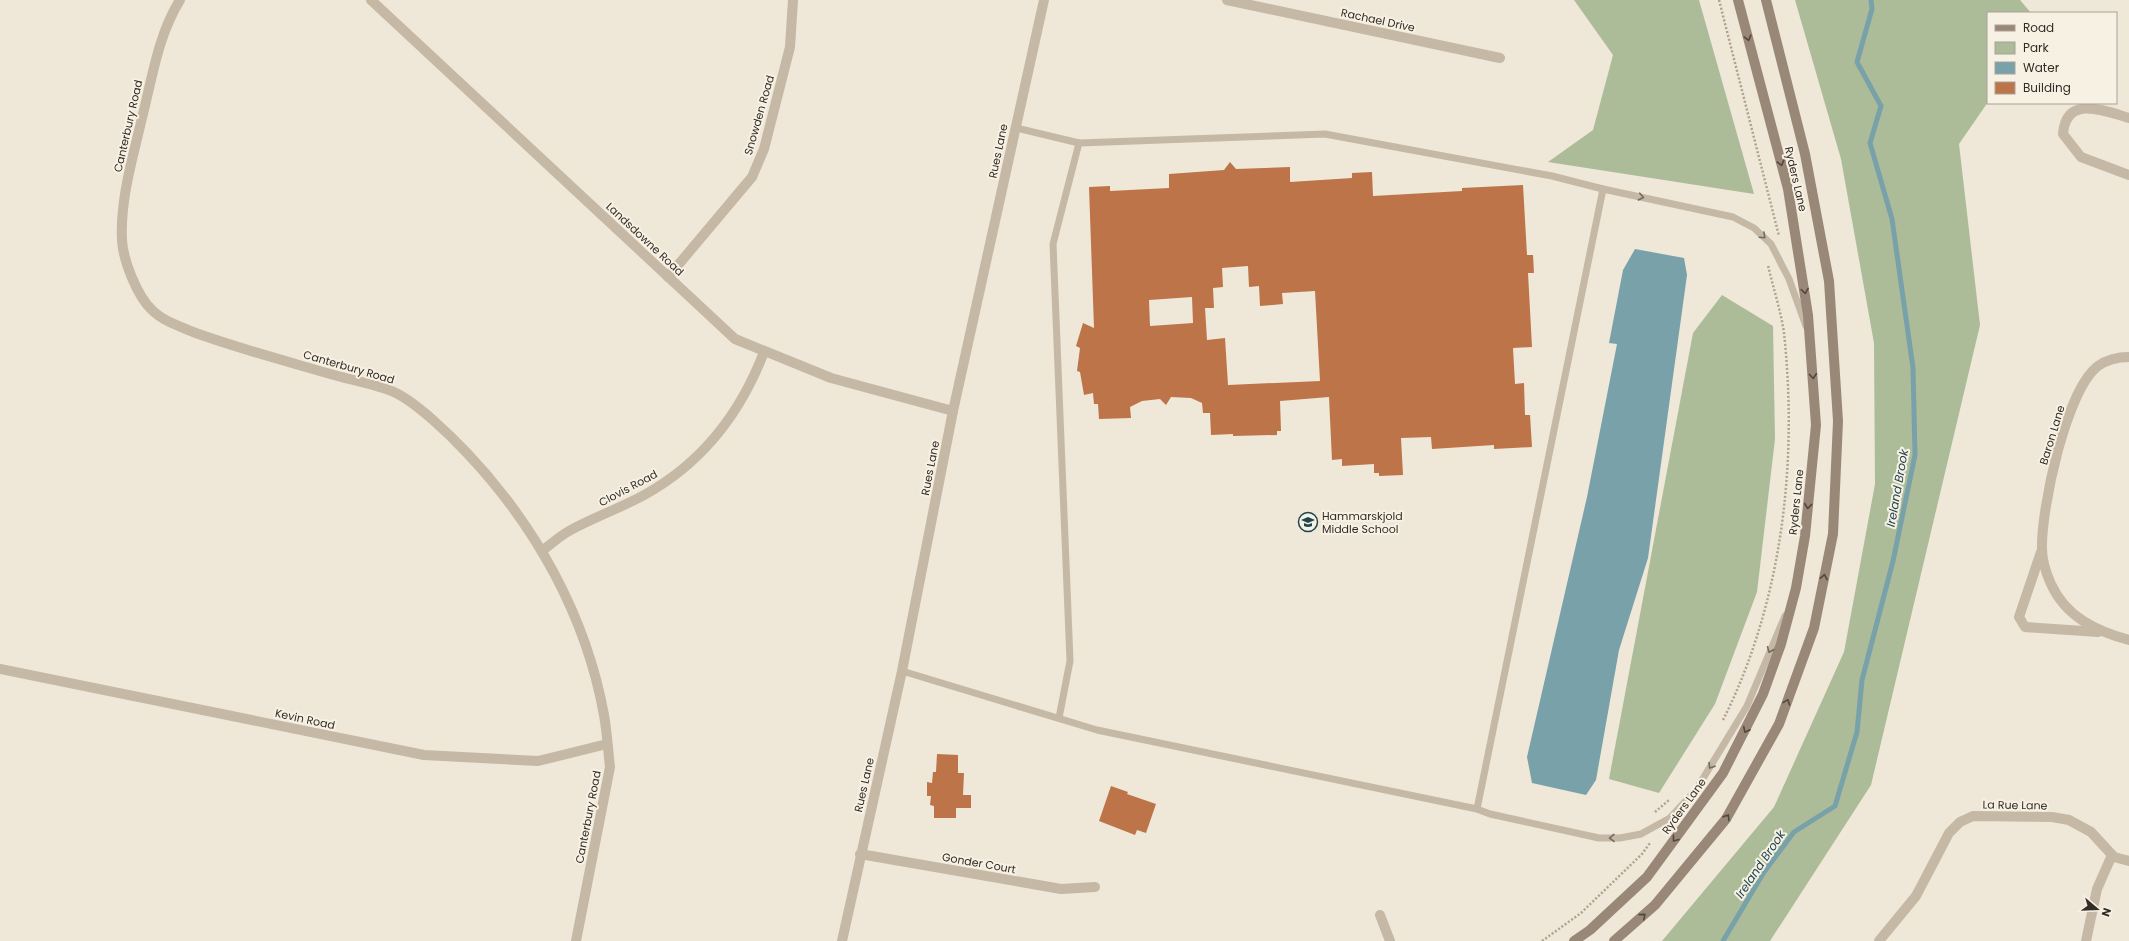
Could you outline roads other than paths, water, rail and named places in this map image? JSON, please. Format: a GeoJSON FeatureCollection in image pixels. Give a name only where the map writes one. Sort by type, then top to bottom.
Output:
{"type":"FeatureCollection","features":[{"type":"Feature","properties":{"kind":"main road","name":"Ryders Lane"},"geometry":{"type":"LineString","coordinates":[[1574,941],[1590,930],[1647,877],[1723,773],[1763,694],[1781,644],[1796,588],[1805,536],[1816,425],[1808,315],[1788,189],[1738,0]]}},
{"type":"Feature","properties":{"kind":"main road","name":"Ryders Lane"},"geometry":{"type":"LineString","coordinates":[[1614,941],[1655,905],[1726,819],[1779,724],[1814,628],[1833,534],[1838,421],[1829,281],[1805,154],[1766,0]]}},
{"type":"Feature","properties":{"kind":"street","name":"Canterbury Road"},"geometry":{"type":"LineString","coordinates":[[180,0],[159,47],[126,186],[122,242],[138,290],[152,310],[170,323],[225,343],[396,393],[429,417],[455,440],[492,479],[524,521],[542,551],[574,613],[591,663],[604,714],[610,767],[576,941]]}},
{"type":"Feature","properties":{"kind":"street","name":"Landsdowne Road"},"geometry":{"type":"LineString","coordinates":[[371,0],[735,339],[831,378],[953,411]]}},
{"type":"Feature","properties":{"kind":"street","name":"Snowden Road"},"geometry":{"type":"LineString","coordinates":[[668,277],[752,177],[764,149],[790,47],[793,0]]}},
{"type":"Feature","properties":{"kind":"street","name":"Rues Lane"},"geometry":{"type":"LineString","coordinates":[[842,941],[860,854],[902,671],[953,411],[1044,0]]}},
{"type":"Feature","properties":{"kind":"street","name":"Rachael Drive"},"geometry":{"type":"LineString","coordinates":[[1227,0],[1500,58]]}},
{"type":"Feature","properties":{"kind":"street"},"geometry":{"type":"LineString","coordinates":[[2129,118],[2086,107],[2076,110],[2068,117],[2063,134],[2081,157],[2129,175]]}},
{"type":"Feature","properties":{"kind":"street","name":"Clovis Road"},"geometry":{"type":"LineString","coordinates":[[542,551],[568,531],[646,494],[669,480],[690,463],[710,444],[731,417],[755,376],[764,352]]}},
{"type":"Feature","properties":{"kind":"street","name":"Baron Lane"},"geometry":{"type":"LineString","coordinates":[[2103,633],[2075,616],[2061,602],[2051,585],[2044,566],[2042,550],[2043,527],[2057,454],[2070,412],[2082,385],[2097,366],[2114,357],[2129,357]]}},
{"type":"Feature","properties":{"kind":"street","name":"Baron Lane"},"geometry":{"type":"LineString","coordinates":[[2042,550],[2019,617],[2025,627],[2103,633],[2129,640]]}},
{"type":"Feature","properties":{"kind":"street","name":"Kevin Road"},"geometry":{"type":"LineString","coordinates":[[0,669],[424,755],[538,761],[607,744]]}},
{"type":"Feature","properties":{"kind":"street","name":"La Rue Lane"},"geometry":{"type":"LineString","coordinates":[[1879,941],[1916,896],[1949,833],[1960,822],[1973,816],[2052,817],[2069,820],[2091,832],[2112,855],[2129,861]]}},
{"type":"Feature","properties":{"kind":"street","name":"Gonder Court"},"geometry":{"type":"LineString","coordinates":[[860,854],[1060,889],[1095,887]]}},
{"type":"Feature","properties":{"kind":"street"},"geometry":{"type":"LineString","coordinates":[[2086,941],[2097,889],[2112,855]]}},
{"type":"Feature","properties":{"kind":"street"},"geometry":{"type":"LineString","coordinates":[[1380,916],[1390,941]]}},
{"type":"Feature","properties":{"kind":"lane"},"geometry":{"type":"LineString","coordinates":[[1016,128],[1079,143],[1325,134],[1552,176],[1603,189],[1733,217],[1754,228],[1771,244],[1789,279],[1810,338]]}},
{"type":"Feature","properties":{"kind":"lane"},"geometry":{"type":"LineString","coordinates":[[1058,718],[1070,661],[1053,244],[1079,143]]}},
{"type":"Feature","properties":{"kind":"lane"},"geometry":{"type":"LineString","coordinates":[[1477,809],[1603,189]]}},
{"type":"Feature","properties":{"kind":"lane"},"geometry":{"type":"LineString","coordinates":[[902,671],[1097,730],[1477,809],[1490,814],[1599,838],[1620,838],[1641,834],[1670,818],[1696,790],[1747,706],[1796,588]]}},
{"type":"Feature","properties":{"kind":"water"},"geometry":{"type":"Polygon","coordinates":[[[1635,249],[1684,258],[1687,275],[1648,558],[1619,650],[1596,780],[1586,795],[1532,783],[1527,757],[1587,497],[1617,344],[1609,343],[1623,270],[1635,249]]]}},
{"type":"Feature","properties":{"kind":"waterway","name":"Ireland Brook"},"geometry":{"type":"LineString","coordinates":[[1723,941],[1764,872],[1794,832],[1835,806],[1857,732],[1862,680],[1893,561],[1915,455],[1913,368],[1892,219],[1870,143],[1881,106],[1857,62],[1872,9],[1871,0]]}},
{"type":"Feature","properties":{"kind":"place","name":"Hammarskjold Middle School"},"geometry":{"type":"Point","coordinates":[1308,522]}}]}
